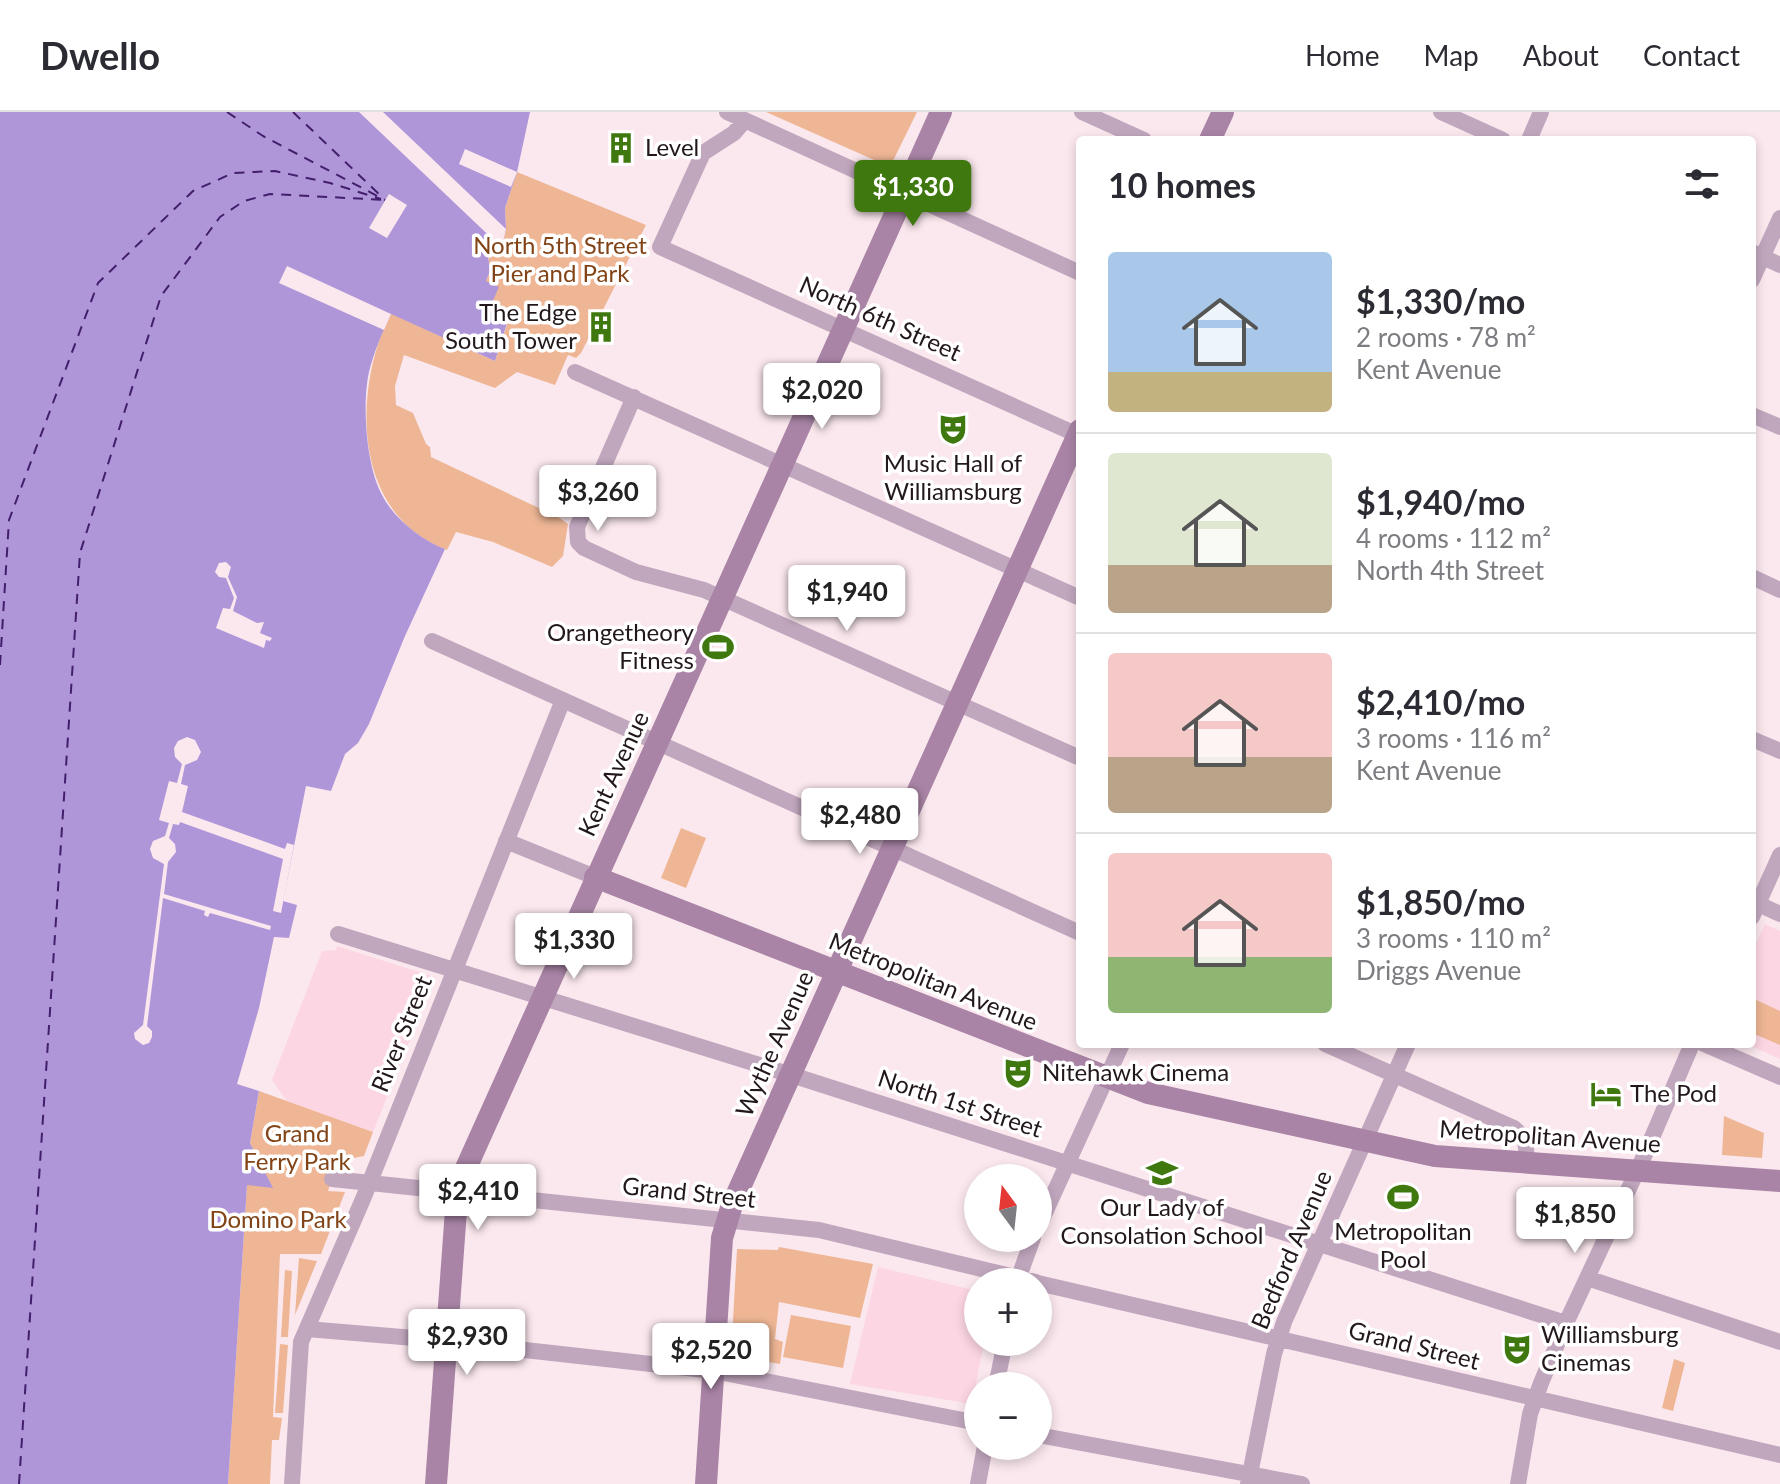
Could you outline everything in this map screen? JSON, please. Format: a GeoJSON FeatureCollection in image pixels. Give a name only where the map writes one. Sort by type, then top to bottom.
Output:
{"type":"FeatureCollection","features":[{"type":"Feature","properties":{"kind":"main road","name":"Kent Avenue"},"geometry":{"type":"LineString","coordinates":[[436,1484],[459,1193],[466,1167],[941,112]]}},
{"type":"Feature","properties":{"kind":"main road"},"geometry":{"type":"LineString","coordinates":[[1212,136],[1223,112]]}},
{"type":"Feature","properties":{"kind":"main road","name":"Wythe Avenue"},"geometry":{"type":"LineString","coordinates":[[706,1484],[722,1238],[727,1221],[836,971],[1076,440]]}},
{"type":"Feature","properties":{"kind":"main road","name":"Metropolitan Avenue"},"geometry":{"type":"LineString","coordinates":[[595,877],[1148,1093],[1364,1143],[1435,1156],[1780,1181]]}},
{"type":"Feature","properties":{"kind":"street"},"geometry":{"type":"LineString","coordinates":[[727,112],[1076,271]]}},
{"type":"Feature","properties":{"kind":"street"},"geometry":{"type":"LineString","coordinates":[[1082,112],[1135,136]]}},
{"type":"Feature","properties":{"kind":"street"},"geometry":{"type":"LineString","coordinates":[[1441,112],[1494,136]]}},
{"type":"Feature","properties":{"kind":"street"},"geometry":{"type":"LineString","coordinates":[[1531,136],[1541,112]]}},
{"type":"Feature","properties":{"kind":"street","name":"North 6th Street"},"geometry":{"type":"LineString","coordinates":[[745,120],[734,133],[703,153],[660,247],[1076,432]]}},
{"type":"Feature","properties":{"kind":"street"},"geometry":{"type":"LineString","coordinates":[[1780,218],[1757,255],[1780,265]]}},
{"type":"Feature","properties":{"kind":"street"},"geometry":{"type":"LineString","coordinates":[[575,372],[1076,596]]}},
{"type":"Feature","properties":{"kind":"street"},"geometry":{"type":"LineString","coordinates":[[634,397],[576,531],[578,542],[586,550],[636,572],[680,582],[722,598],[1076,756]]}},
{"type":"Feature","properties":{"kind":"street"},"geometry":{"type":"LineString","coordinates":[[1756,417],[1780,427]]}},
{"type":"Feature","properties":{"kind":"street"},"geometry":{"type":"LineString","coordinates":[[1756,579],[1780,590]]}},
{"type":"Feature","properties":{"kind":"street"},"geometry":{"type":"LineString","coordinates":[[432,641],[1076,931]]}},
{"type":"Feature","properties":{"kind":"street","name":"River Street"},"geometry":{"type":"LineString","coordinates":[[292,1484],[301,1342],[347,1238],[563,700]]}},
{"type":"Feature","properties":{"kind":"street"},"geometry":{"type":"LineString","coordinates":[[1756,741],[1780,751]]}},
{"type":"Feature","properties":{"kind":"street","name":"Metropolitan Avenue"},"geometry":{"type":"LineString","coordinates":[[506,841],[595,877]]}},
{"type":"Feature","properties":{"kind":"street"},"geometry":{"type":"LineString","coordinates":[[1756,904],[1780,855]]}},
{"type":"Feature","properties":{"kind":"street"},"geometry":{"type":"LineString","coordinates":[[1756,908],[1780,914]]}},
{"type":"Feature","properties":{"kind":"street","name":"North 1st Street"},"geometry":{"type":"LineString","coordinates":[[338,934],[1566,1323]]}},
{"type":"Feature","properties":{"kind":"street"},"geometry":{"type":"LineString","coordinates":[[1052,1197],[1120,1048]]}},
{"type":"Feature","properties":{"kind":"street"},"geometry":{"type":"LineString","coordinates":[[1334,1048],[1514,1128],[1524,1137],[1526,1163]]}},
{"type":"Feature","properties":{"kind":"street","name":"Bedford Avenue"},"geometry":{"type":"LineString","coordinates":[[1249,1479],[1279,1338],[1406,1048]]}},
{"type":"Feature","properties":{"kind":"street"},"geometry":{"type":"LineString","coordinates":[[1518,1484],[1535,1400],[1566,1323],[1638,1171],[1690,1048]]}},
{"type":"Feature","properties":{"kind":"street"},"geometry":{"type":"LineString","coordinates":[[1713,1048],[1780,1077]]}},
{"type":"Feature","properties":{"kind":"street","name":"Grand Street"},"geometry":{"type":"LineString","coordinates":[[332,1179],[819,1230],[970,1268]]}},
{"type":"Feature","properties":{"kind":"street"},"geometry":{"type":"LineString","coordinates":[[1587,1278],[1780,1342]]}},
{"type":"Feature","properties":{"kind":"street","name":"Grand Street"},"geometry":{"type":"LineString","coordinates":[[1052,1285],[1780,1455]]}},
{"type":"Feature","properties":{"kind":"street"},"geometry":{"type":"LineString","coordinates":[[307,1329],[714,1371],[964,1420]]}},
{"type":"Feature","properties":{"kind":"street"},"geometry":{"type":"LineString","coordinates":[[1052,1438],[1249,1479],[1302,1484]]}},
{"type":"Feature","properties":{"kind":"street"},"geometry":{"type":"LineString","coordinates":[[978,1484],[982,1460]]}},
{"type":"Feature","properties":{"kind":"shaded area"},"geometry":{"type":"Polygon","coordinates":[[[0,112],[530,112],[517,172],[505,208],[506,229],[502,248],[488,255],[490,271],[486,281],[499,287],[488,312],[508,320],[495,361],[391,314],[369,372],[367,433],[372,466],[381,493],[392,511],[408,527],[445,549],[369,724],[358,743],[345,754],[331,791],[306,786],[283,901],[297,905],[289,938],[274,937],[259,1008],[237,1084],[259,1091],[250,1143],[273,1188],[247,1185],[228,1484],[0,1484],[0,112]]]}},
{"type":"Feature","properties":{"kind":"shaded area"},"geometry":{"type":"Polygon","coordinates":[[[1765,924],[1780,931],[1780,1059],[1756,1048],[1756,943],[1765,924]]]}},
{"type":"Feature","properties":{"kind":"shaded area"},"geometry":{"type":"Polygon","coordinates":[[[337,946],[435,977],[373,1132],[287,1101],[272,1080],[322,951],[336,950],[337,946]]]}},
{"type":"Feature","properties":{"kind":"shaded area"},"geometry":{"type":"Polygon","coordinates":[[[878,1267],[964,1288],[964,1356],[981,1356],[978,1372],[964,1372],[964,1403],[850,1384],[878,1267]]]}},
{"type":"Feature","properties":{"kind":"green space"},"geometry":{"type":"Polygon","coordinates":[[[766,112],[917,112],[890,167],[766,112]]]}},
{"type":"Feature","properties":{"kind":"green space","name":"North 5th Street Pier and Park"},"geometry":{"type":"Polygon","coordinates":[[[517,172],[646,225],[581,353],[576,358],[568,355],[555,385],[517,372],[495,388],[404,355],[395,386],[396,405],[413,413],[430,447],[431,457],[568,524],[563,556],[552,567],[493,542],[456,532],[447,550],[417,534],[395,513],[380,486],[370,456],[367,425],[373,360],[383,330],[287,266],[495,361],[508,321],[488,313],[488,255],[506,229],[505,208],[517,172]]]}},
{"type":"Feature","properties":{"kind":"green space"},"geometry":{"type":"Polygon","coordinates":[[[681,828],[706,838],[686,888],[661,878],[681,828]]]}},
{"type":"Feature","properties":{"kind":"green space"},"geometry":{"type":"Polygon","coordinates":[[[1756,1000],[1780,1011],[1780,1045],[1756,1035],[1756,1000]]]}},
{"type":"Feature","properties":{"kind":"green space","name":"Domino Park"},"geometry":{"type":"Polygon","coordinates":[[[259,1091],[373,1132],[364,1156],[335,1169],[328,1191],[345,1192],[321,1254],[280,1254],[273,1417],[282,1418],[279,1440],[272,1440],[270,1484],[228,1484],[247,1184],[272,1187],[250,1143],[259,1091]]]}},
{"type":"Feature","properties":{"kind":"green space"},"geometry":{"type":"Polygon","coordinates":[[[1724,1116],[1764,1133],[1762,1158],[1722,1155],[1724,1116]]]}},
{"type":"Feature","properties":{"kind":"green space"},"geometry":{"type":"Polygon","coordinates":[[[779,1247],[873,1264],[860,1318],[779,1302],[775,1339],[783,1342],[780,1364],[731,1356],[737,1249],[778,1250],[779,1247]]]}},
{"type":"Feature","properties":{"kind":"green space"},"geometry":{"type":"Polygon","coordinates":[[[299,1258],[317,1261],[295,1315],[299,1258]]]}},
{"type":"Feature","properties":{"kind":"green space"},"geometry":{"type":"Polygon","coordinates":[[[285,1270],[292,1271],[288,1337],[281,1337],[285,1270]]]}},
{"type":"Feature","properties":{"kind":"green space"},"geometry":{"type":"Polygon","coordinates":[[[791,1315],[851,1326],[843,1368],[783,1357],[791,1315]]]}},
{"type":"Feature","properties":{"kind":"green space"},"geometry":{"type":"Polygon","coordinates":[[[280,1344],[288,1345],[283,1413],[275,1413],[280,1344]]]}},
{"type":"Feature","properties":{"kind":"green space"},"geometry":{"type":"Polygon","coordinates":[[[1674,1359],[1685,1363],[1673,1411],[1662,1408],[1674,1359]]]}},
{"type":"Feature","properties":{"kind":"pier"},"geometry":{"type":"Polygon","coordinates":[[[359,112],[383,112],[506,229],[502,248],[359,112]]]}},
{"type":"Feature","properties":{"kind":"pier"},"geometry":{"type":"Polygon","coordinates":[[[465,149],[517,172],[511,187],[459,164],[465,149]]]}},
{"type":"Feature","properties":{"kind":"pier"},"geometry":{"type":"Polygon","coordinates":[[[389,194],[407,205],[387,238],[369,228],[389,194]]]}},
{"type":"Feature","properties":{"kind":"pier"},"geometry":{"type":"Polygon","coordinates":[[[287,266],[391,314],[384,330],[279,283],[287,266]]]}},
{"type":"Feature","properties":{"kind":"pier"},"geometry":{"type":"Polygon","coordinates":[[[226,562],[231,567],[228,577],[237,597],[233,611],[257,623],[264,622],[260,633],[272,638],[266,640],[264,648],[216,628],[223,608],[230,609],[234,598],[226,578],[219,577],[215,572],[219,563],[226,562]]]}},
{"type":"Feature","properties":{"kind":"pier"},"geometry":{"type":"Polygon","coordinates":[[[187,737],[195,740],[201,752],[197,760],[185,765],[181,784],[188,786],[182,812],[285,849],[287,843],[294,845],[281,913],[273,911],[283,859],[180,822],[179,825],[173,824],[169,838],[175,844],[176,852],[168,862],[164,894],[271,926],[270,930],[210,913],[208,917],[204,915],[205,911],[163,898],[147,1026],[152,1031],[152,1037],[149,1043],[143,1045],[135,1039],[134,1033],[143,1025],[164,864],[153,858],[150,849],[153,841],[165,836],[169,823],[159,820],[169,781],[177,783],[182,764],[175,757],[174,748],[178,741],[187,737]]]}},
{"type":"Feature","properties":{"kind":"ferry route"},"geometry":{"type":"LineString","coordinates":[[227,112],[263,136],[385,200]]}},
{"type":"Feature","properties":{"kind":"ferry route"},"geometry":{"type":"LineString","coordinates":[[293,112],[382,197]]}},
{"type":"Feature","properties":{"kind":"ferry route"},"geometry":{"type":"LineString","coordinates":[[0,665],[9,520],[98,283],[193,191],[233,173],[275,171],[330,183],[381,199]]}},
{"type":"Feature","properties":{"kind":"ferry route"},"geometry":{"type":"LineString","coordinates":[[19,1484],[80,553],[161,296],[220,217],[244,201],[270,194],[386,200]]}},
{"type":"Feature","properties":{"kind":"place","name":"Level"},"geometry":{"type":"Point","coordinates":[621,148]}},
{"type":"Feature","properties":{"kind":"place","name":"The Edge South Tower"},"geometry":{"type":"Point","coordinates":[601,327]}},
{"type":"Feature","properties":{"kind":"place","name":"Music Hall of Williamsburg"},"geometry":{"type":"Point","coordinates":[953,429]}},
{"type":"Feature","properties":{"kind":"place","name":"Orangetheory Fitness"},"geometry":{"type":"Point","coordinates":[718,647]}},
{"type":"Feature","properties":{"kind":"place","name":"Nitehawk Cinema"},"geometry":{"type":"Point","coordinates":[1018,1073]}},
{"type":"Feature","properties":{"kind":"place","name":"The Pod"},"geometry":{"type":"Point","coordinates":[1606,1094]}},
{"type":"Feature","properties":{"kind":"place","name":"Our Lady of Consolation School"},"geometry":{"type":"Point","coordinates":[1162,1173]}},
{"type":"Feature","properties":{"kind":"place","name":"Metropolitan Pool"},"geometry":{"type":"Point","coordinates":[1403,1197]}},
{"type":"Feature","properties":{"kind":"place","name":"Williamsburg Cinemas"},"geometry":{"type":"Point","coordinates":[1517,1349]}},
{"type":"Feature","properties":{"kind":"park label","name":"Grand Ferry Park"},"geometry":{"type":"Point","coordinates":[297,1148]}}]}
